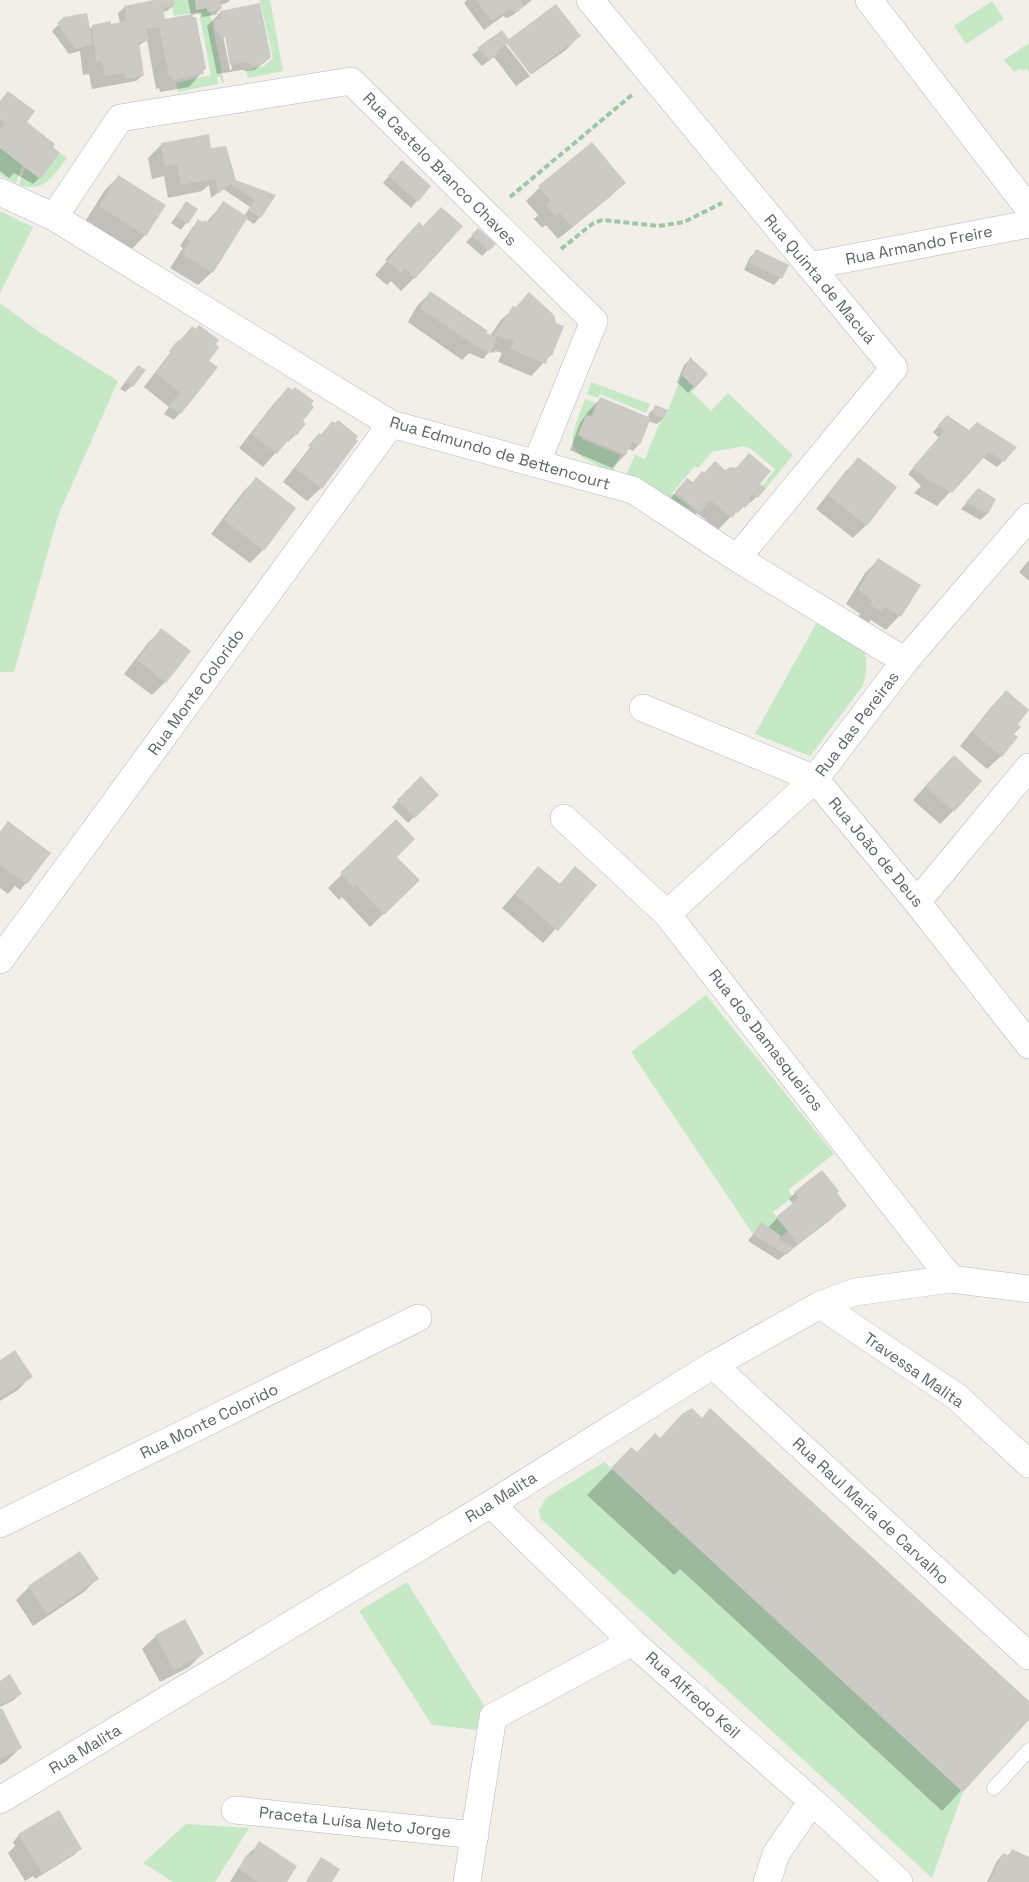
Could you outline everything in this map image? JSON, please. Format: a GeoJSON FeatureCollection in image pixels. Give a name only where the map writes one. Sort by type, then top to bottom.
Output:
{"type":"FeatureCollection","features":[{"type":"Feature","properties":{"kind":"street","name":"Rua Quinta de Macuá"},"geometry":{"type":"LineString","coordinates":[[590,0],[894,368],[737,558]]}},
{"type":"Feature","properties":{"kind":"street"},"geometry":{"type":"LineString","coordinates":[[869,0],[1029,210]]}},
{"type":"Feature","properties":{"kind":"street","name":"Rua Castelo Branco Chaves"},"geometry":{"type":"LineString","coordinates":[[54,217],[120,118],[351,81],[594,321],[536,464]]}},
{"type":"Feature","properties":{"kind":"street","name":"Rua Edmundo de Bettencourt"},"geometry":{"type":"LineString","coordinates":[[0,192],[54,217],[391,424],[633,490],[737,558],[905,660]]}},
{"type":"Feature","properties":{"kind":"street","name":"Rua Armando Freire"},"geometry":{"type":"LineString","coordinates":[[809,266],[1029,224]]}},
{"type":"Feature","properties":{"kind":"street","name":"Rua Monte Colorido"},"geometry":{"type":"LineString","coordinates":[[0,960],[391,424]]}},
{"type":"Feature","properties":{"kind":"street","name":"Rua das Pereiras"},"geometry":{"type":"LineString","coordinates":[[667,914],[815,779],[905,660],[1029,517]]}},
{"type":"Feature","properties":{"kind":"street","name":"Rua João de Deus"},"geometry":{"type":"LineString","coordinates":[[643,708],[815,779],[917,902],[1029,1044]]}},
{"type":"Feature","properties":{"kind":"street"},"geometry":{"type":"LineString","coordinates":[[917,902],[1029,767]]}},
{"type":"Feature","properties":{"kind":"street","name":"Rua dos Damasqueiros"},"geometry":{"type":"LineString","coordinates":[[564,818],[667,914],[951,1278]]}},
{"type":"Feature","properties":{"kind":"street","name":"Rua Malita"},"geometry":{"type":"LineString","coordinates":[[0,1800],[491,1504],[713,1365],[820,1305],[855,1292],[951,1278],[1029,1289]]}},
{"type":"Feature","properties":{"kind":"street","name":"Travessa Malita"},"geometry":{"type":"LineString","coordinates":[[820,1305],[957,1397],[1029,1464]]}},
{"type":"Feature","properties":{"kind":"street","name":"Rua Monte Colorido"},"geometry":{"type":"LineString","coordinates":[[0,1524],[418,1318]]}},
{"type":"Feature","properties":{"kind":"street","name":"Rua Raul Maria de Carvalho"},"geometry":{"type":"LineString","coordinates":[[713,1365],[1029,1656]]}},
{"type":"Feature","properties":{"kind":"street","name":"Rua Alfredo Keil"},"geometry":{"type":"LineString","coordinates":[[491,1504],[633,1642],[812,1801],[899,1882]]}},
{"type":"Feature","properties":{"kind":"street"},"geometry":{"type":"LineString","coordinates":[[467,1882],[493,1717],[633,1642]]}},
{"type":"Feature","properties":{"kind":"street"},"geometry":{"type":"LineString","coordinates":[[767,1882],[776,1854],[812,1801]]}},
{"type":"Feature","properties":{"kind":"street","name":"Praceta Luísa Neto Jorge"},"geometry":{"type":"LineString","coordinates":[[235,1810],[475,1835]]}},
{"type":"Feature","properties":{"kind":"lane"},"geometry":{"type":"LineString","coordinates":[[994,1788],[1029,1750]]}},
{"type":"Feature","properties":{"kind":"path"},"geometry":{"type":"LineString","coordinates":[[508,198],[641,87]]}},
{"type":"Feature","properties":{"kind":"path"},"geometry":{"type":"LineString","coordinates":[[554,255],[592,224],[602,220],[659,226],[684,222],[724,202]]}},
{"type":"Feature","properties":{"kind":"green space"},"geometry":{"type":"Polygon","coordinates":[[[174,0],[195,0],[196,9],[207,8],[210,12],[224,83],[220,76],[217,77],[218,84],[178,92],[176,83],[211,75],[199,12],[174,16],[172,6],[175,5],[174,0]]]}},
{"type":"Feature","properties":{"kind":"green space"},"geometry":{"type":"Polygon","coordinates":[[[260,0],[270,0],[283,71],[248,78],[246,70],[264,66],[273,58],[260,0]]]}},
{"type":"Feature","properties":{"kind":"green space"},"geometry":{"type":"Polygon","coordinates":[[[992,1],[1004,19],[966,44],[954,26],[992,1]]]}},
{"type":"Feature","properties":{"kind":"green space"},"geometry":{"type":"Polygon","coordinates":[[[1029,43],[1029,72],[1026,68],[1022,71],[1020,68],[1014,72],[1004,60],[1029,43]]]}},
{"type":"Feature","properties":{"kind":"green space"},"geometry":{"type":"Polygon","coordinates":[[[0,148],[23,165],[16,183],[0,175],[0,148]]]}},
{"type":"Feature","properties":{"kind":"green space"},"geometry":{"type":"Polygon","coordinates":[[[60,153],[67,158],[47,181],[35,187],[19,185],[25,167],[40,179],[60,153]]]}},
{"type":"Feature","properties":{"kind":"green space"},"geometry":{"type":"Polygon","coordinates":[[[0,211],[33,227],[0,293],[0,211]]]}},
{"type":"Feature","properties":{"kind":"green space"},"geometry":{"type":"Polygon","coordinates":[[[0,303],[38,331],[118,381],[58,516],[14,672],[0,672],[0,303]]]}},
{"type":"Feature","properties":{"kind":"green space"},"geometry":{"type":"Polygon","coordinates":[[[682,375],[695,388],[692,392],[711,411],[728,393],[793,455],[758,498],[755,496],[775,469],[744,446],[712,452],[698,468],[695,466],[672,493],[696,512],[625,477],[635,455],[645,459],[682,375]]]}},
{"type":"Feature","properties":{"kind":"green space"},"geometry":{"type":"Polygon","coordinates":[[[591,382],[650,404],[646,413],[600,394],[598,398],[587,394],[591,382]]]}},
{"type":"Feature","properties":{"kind":"green space"},"geometry":{"type":"Polygon","coordinates":[[[585,399],[596,403],[591,416],[586,415],[578,435],[582,439],[620,455],[613,472],[585,459],[577,453],[574,446],[575,428],[585,399]]]}},
{"type":"Feature","properties":{"kind":"green space"},"geometry":{"type":"Polygon","coordinates":[[[817,622],[865,651],[866,670],[862,687],[810,756],[755,734],[817,622]]]}},
{"type":"Feature","properties":{"kind":"green space"},"geometry":{"type":"Polygon","coordinates":[[[706,995],[834,1154],[788,1190],[793,1197],[773,1212],[788,1231],[779,1239],[781,1236],[761,1222],[753,1234],[631,1052],[706,995]]]}},
{"type":"Feature","properties":{"kind":"green space"},"geometry":{"type":"Polygon","coordinates":[[[604,1462],[963,1792],[932,1878],[540,1518],[539,1510],[546,1498],[604,1462]]]}},
{"type":"Feature","properties":{"kind":"green space"},"geometry":{"type":"Polygon","coordinates":[[[407,1582],[485,1707],[480,1730],[432,1725],[359,1611],[407,1582]]]}},
{"type":"Feature","properties":{"kind":"green space"},"geometry":{"type":"Polygon","coordinates":[[[186,1824],[249,1828],[215,1882],[173,1882],[143,1863],[186,1824]]]}},
{"type":"Feature","properties":{"kind":"building"},"geometry":{"type":"Polygon","coordinates":[[[154,0],[174,0],[175,5],[163,8],[165,19],[192,14],[196,17],[206,69],[203,70],[204,74],[173,80],[172,76],[169,76],[159,27],[146,29],[149,40],[139,42],[144,76],[126,79],[125,73],[105,76],[102,61],[96,62],[92,25],[111,21],[111,24],[127,21],[124,6],[154,0]]]}},
{"type":"Feature","properties":{"kind":"building"},"geometry":{"type":"Polygon","coordinates":[[[195,0],[220,0],[222,9],[208,12],[207,8],[196,10],[195,0]]]}},
{"type":"Feature","properties":{"kind":"building"},"geometry":{"type":"Polygon","coordinates":[[[480,0],[521,0],[523,5],[518,12],[509,9],[492,21],[477,2],[480,0]]]}},
{"type":"Feature","properties":{"kind":"building"},"geometry":{"type":"Polygon","coordinates":[[[260,3],[271,57],[263,64],[253,66],[244,62],[230,65],[225,37],[220,38],[219,31],[216,32],[214,20],[221,19],[220,11],[260,3]]]}},
{"type":"Feature","properties":{"kind":"building"},"geometry":{"type":"Polygon","coordinates":[[[556,4],[581,36],[530,74],[507,44],[489,60],[477,48],[502,30],[509,39],[556,4]]]}},
{"type":"Feature","properties":{"kind":"building"},"geometry":{"type":"Polygon","coordinates":[[[87,13],[93,44],[75,49],[57,23],[64,17],[87,13]]]}},
{"type":"Feature","properties":{"kind":"building"},"geometry":{"type":"Polygon","coordinates":[[[8,91],[35,111],[27,122],[55,144],[53,147],[60,153],[40,179],[0,148],[0,129],[5,123],[0,119],[0,101],[8,91]]]}},
{"type":"Feature","properties":{"kind":"building"},"geometry":{"type":"Polygon","coordinates":[[[209,134],[211,148],[226,146],[236,180],[276,195],[261,218],[248,210],[255,200],[230,184],[218,194],[215,179],[181,185],[177,164],[165,166],[161,143],[209,134]]]}},
{"type":"Feature","properties":{"kind":"building"},"geometry":{"type":"Polygon","coordinates":[[[592,142],[626,183],[572,227],[560,213],[556,216],[546,205],[551,201],[538,186],[592,142]]]}},
{"type":"Feature","properties":{"kind":"building"},"geometry":{"type":"Polygon","coordinates":[[[402,160],[431,186],[418,202],[388,176],[402,160]]]}},
{"type":"Feature","properties":{"kind":"building"},"geometry":{"type":"Polygon","coordinates":[[[118,175],[166,205],[146,236],[99,206],[118,175]]]}},
{"type":"Feature","properties":{"kind":"building"},"geometry":{"type":"Polygon","coordinates":[[[186,201],[198,209],[188,224],[176,216],[186,201]]]}},
{"type":"Feature","properties":{"kind":"building"},"geometry":{"type":"Polygon","coordinates":[[[223,201],[248,217],[213,273],[182,254],[190,242],[186,239],[198,219],[209,223],[223,201]]]}},
{"type":"Feature","properties":{"kind":"building"},"geometry":{"type":"Polygon","coordinates":[[[441,207],[463,226],[415,279],[405,269],[401,273],[387,261],[419,222],[423,226],[441,207]]]}},
{"type":"Feature","properties":{"kind":"building"},"geometry":{"type":"Polygon","coordinates":[[[478,228],[496,244],[489,251],[471,235],[478,228]]]}},
{"type":"Feature","properties":{"kind":"building"},"geometry":{"type":"Polygon","coordinates":[[[756,249],[789,265],[782,279],[749,263],[756,249]]]}},
{"type":"Feature","properties":{"kind":"building"},"geometry":{"type":"Polygon","coordinates":[[[430,291],[488,331],[486,333],[497,337],[491,353],[477,347],[420,308],[430,291]]]}},
{"type":"Feature","properties":{"kind":"building"},"geometry":{"type":"Polygon","coordinates":[[[529,292],[554,315],[556,323],[564,326],[552,356],[549,355],[546,364],[510,349],[514,340],[494,335],[513,306],[516,307],[529,292]]]}},
{"type":"Feature","properties":{"kind":"building"},"geometry":{"type":"Polygon","coordinates":[[[199,325],[219,340],[216,344],[219,347],[209,361],[218,367],[181,414],[169,407],[180,392],[156,373],[178,340],[180,341],[192,326],[196,329],[199,325]]]}},
{"type":"Feature","properties":{"kind":"building"},"geometry":{"type":"Polygon","coordinates":[[[690,357],[708,374],[695,388],[682,375],[690,357]]]}},
{"type":"Feature","properties":{"kind":"building"},"geometry":{"type":"Polygon","coordinates":[[[138,365],[146,370],[133,387],[125,382],[138,365]]]}},
{"type":"Feature","properties":{"kind":"building"},"geometry":{"type":"Polygon","coordinates":[[[288,387],[292,390],[295,387],[314,401],[311,404],[314,407],[303,421],[306,424],[296,436],[293,434],[277,454],[251,434],[288,387]]]}},
{"type":"Feature","properties":{"kind":"building"},"geometry":{"type":"Polygon","coordinates":[[[600,397],[651,418],[640,445],[632,442],[626,455],[578,435],[586,415],[592,417],[600,397]]]}},
{"type":"Feature","properties":{"kind":"building"},"geometry":{"type":"Polygon","coordinates":[[[655,405],[668,410],[664,419],[652,414],[655,405]]]}},
{"type":"Feature","properties":{"kind":"building"},"geometry":{"type":"Polygon","coordinates":[[[947,415],[969,430],[977,422],[1017,447],[1004,462],[989,452],[952,493],[926,479],[913,467],[944,431],[938,425],[947,415]]]}},
{"type":"Feature","properties":{"kind":"building"},"geometry":{"type":"Polygon","coordinates":[[[338,420],[358,436],[356,439],[358,441],[322,489],[295,468],[311,448],[308,446],[319,433],[321,435],[332,421],[335,423],[338,420]]]}},
{"type":"Feature","properties":{"kind":"building"},"geometry":{"type":"Polygon","coordinates":[[[749,453],[771,471],[760,484],[766,488],[758,498],[752,494],[749,497],[752,500],[745,508],[742,506],[732,518],[710,500],[700,513],[675,492],[687,478],[693,482],[715,461],[725,470],[731,467],[736,468],[749,453]]]}},
{"type":"Feature","properties":{"kind":"building"},"geometry":{"type":"Polygon","coordinates":[[[858,457],[897,487],[867,526],[828,495],[858,457]]]}},
{"type":"Feature","properties":{"kind":"building"},"geometry":{"type":"Polygon","coordinates":[[[256,477],[296,508],[264,551],[224,520],[256,477]]]}},
{"type":"Feature","properties":{"kind":"building"},"geometry":{"type":"Polygon","coordinates":[[[978,488],[996,499],[988,514],[966,502],[978,488]]]}},
{"type":"Feature","properties":{"kind":"building"},"geometry":{"type":"Polygon","coordinates":[[[878,558],[921,585],[901,617],[885,607],[881,612],[870,605],[872,600],[858,590],[878,558]]]}},
{"type":"Feature","properties":{"kind":"building"},"geometry":{"type":"Polygon","coordinates":[[[161,628],[191,651],[166,683],[137,660],[161,628]]]}},
{"type":"Feature","properties":{"kind":"building"},"geometry":{"type":"Polygon","coordinates":[[[1006,690],[1029,710],[1018,724],[1021,727],[1014,734],[1018,737],[1002,757],[972,732],[1006,690]]]}},
{"type":"Feature","properties":{"kind":"building"},"geometry":{"type":"Polygon","coordinates":[[[954,755],[982,781],[954,812],[925,786],[954,755]]]}},
{"type":"Feature","properties":{"kind":"building"},"geometry":{"type":"Polygon","coordinates":[[[421,776],[439,795],[415,818],[397,800],[421,776]]]}},
{"type":"Feature","properties":{"kind":"building"},"geometry":{"type":"Polygon","coordinates":[[[396,819],[415,839],[397,857],[420,880],[384,915],[356,885],[354,888],[340,873],[396,819]]]}},
{"type":"Feature","properties":{"kind":"building"},"geometry":{"type":"Polygon","coordinates":[[[8,821],[51,853],[27,884],[0,865],[0,832],[8,821]]]}},
{"type":"Feature","properties":{"kind":"building"},"geometry":{"type":"Polygon","coordinates":[[[538,866],[560,884],[575,866],[597,885],[558,931],[514,894],[538,866]]]}},
{"type":"Feature","properties":{"kind":"building"},"geometry":{"type":"Polygon","coordinates":[[[822,1170],[839,1191],[837,1193],[847,1206],[798,1244],[776,1217],[799,1198],[794,1192],[822,1170]]]}},
{"type":"Feature","properties":{"kind":"building"},"geometry":{"type":"Polygon","coordinates":[[[761,1222],[781,1236],[779,1239],[794,1248],[786,1255],[753,1234],[761,1222]]]}},
{"type":"Feature","properties":{"kind":"building"},"geometry":{"type":"Polygon","coordinates":[[[15,1350],[33,1377],[0,1398],[0,1360],[15,1350]]]}},
{"type":"Feature","properties":{"kind":"building"},"geometry":{"type":"Polygon","coordinates":[[[692,1408],[702,1418],[710,1408],[1029,1701],[1029,1720],[963,1792],[611,1468],[631,1447],[637,1452],[655,1433],[660,1438],[682,1414],[692,1408]]]}},
{"type":"Feature","properties":{"kind":"building"},"geometry":{"type":"Polygon","coordinates":[[[80,1551],[99,1579],[47,1614],[28,1586],[80,1551]]]}},
{"type":"Feature","properties":{"kind":"building"},"geometry":{"type":"Polygon","coordinates":[[[185,1619],[204,1654],[174,1670],[155,1635],[185,1619]]]}},
{"type":"Feature","properties":{"kind":"building"},"geometry":{"type":"Polygon","coordinates":[[[10,1674],[22,1694],[0,1705],[0,1681],[10,1674]]]}},
{"type":"Feature","properties":{"kind":"building"},"geometry":{"type":"Polygon","coordinates":[[[2,1708],[22,1748],[0,1759],[0,1709],[2,1708]]]}},
{"type":"Feature","properties":{"kind":"building"},"geometry":{"type":"Polygon","coordinates":[[[59,1810],[82,1849],[42,1873],[18,1834],[59,1810]]]}},
{"type":"Feature","properties":{"kind":"building"},"geometry":{"type":"Polygon","coordinates":[[[259,1841],[297,1866],[287,1882],[259,1882],[238,1869],[248,1854],[251,1855],[259,1841]]]}},
{"type":"Feature","properties":{"kind":"building"},"geometry":{"type":"Polygon","coordinates":[[[1012,1849],[1029,1857],[1029,1882],[989,1882],[1003,1853],[1009,1856],[1012,1849]]]}},
{"type":"Feature","properties":{"kind":"building"},"geometry":{"type":"Polygon","coordinates":[[[321,1857],[340,1869],[332,1882],[306,1881],[321,1857]]]}}]}
